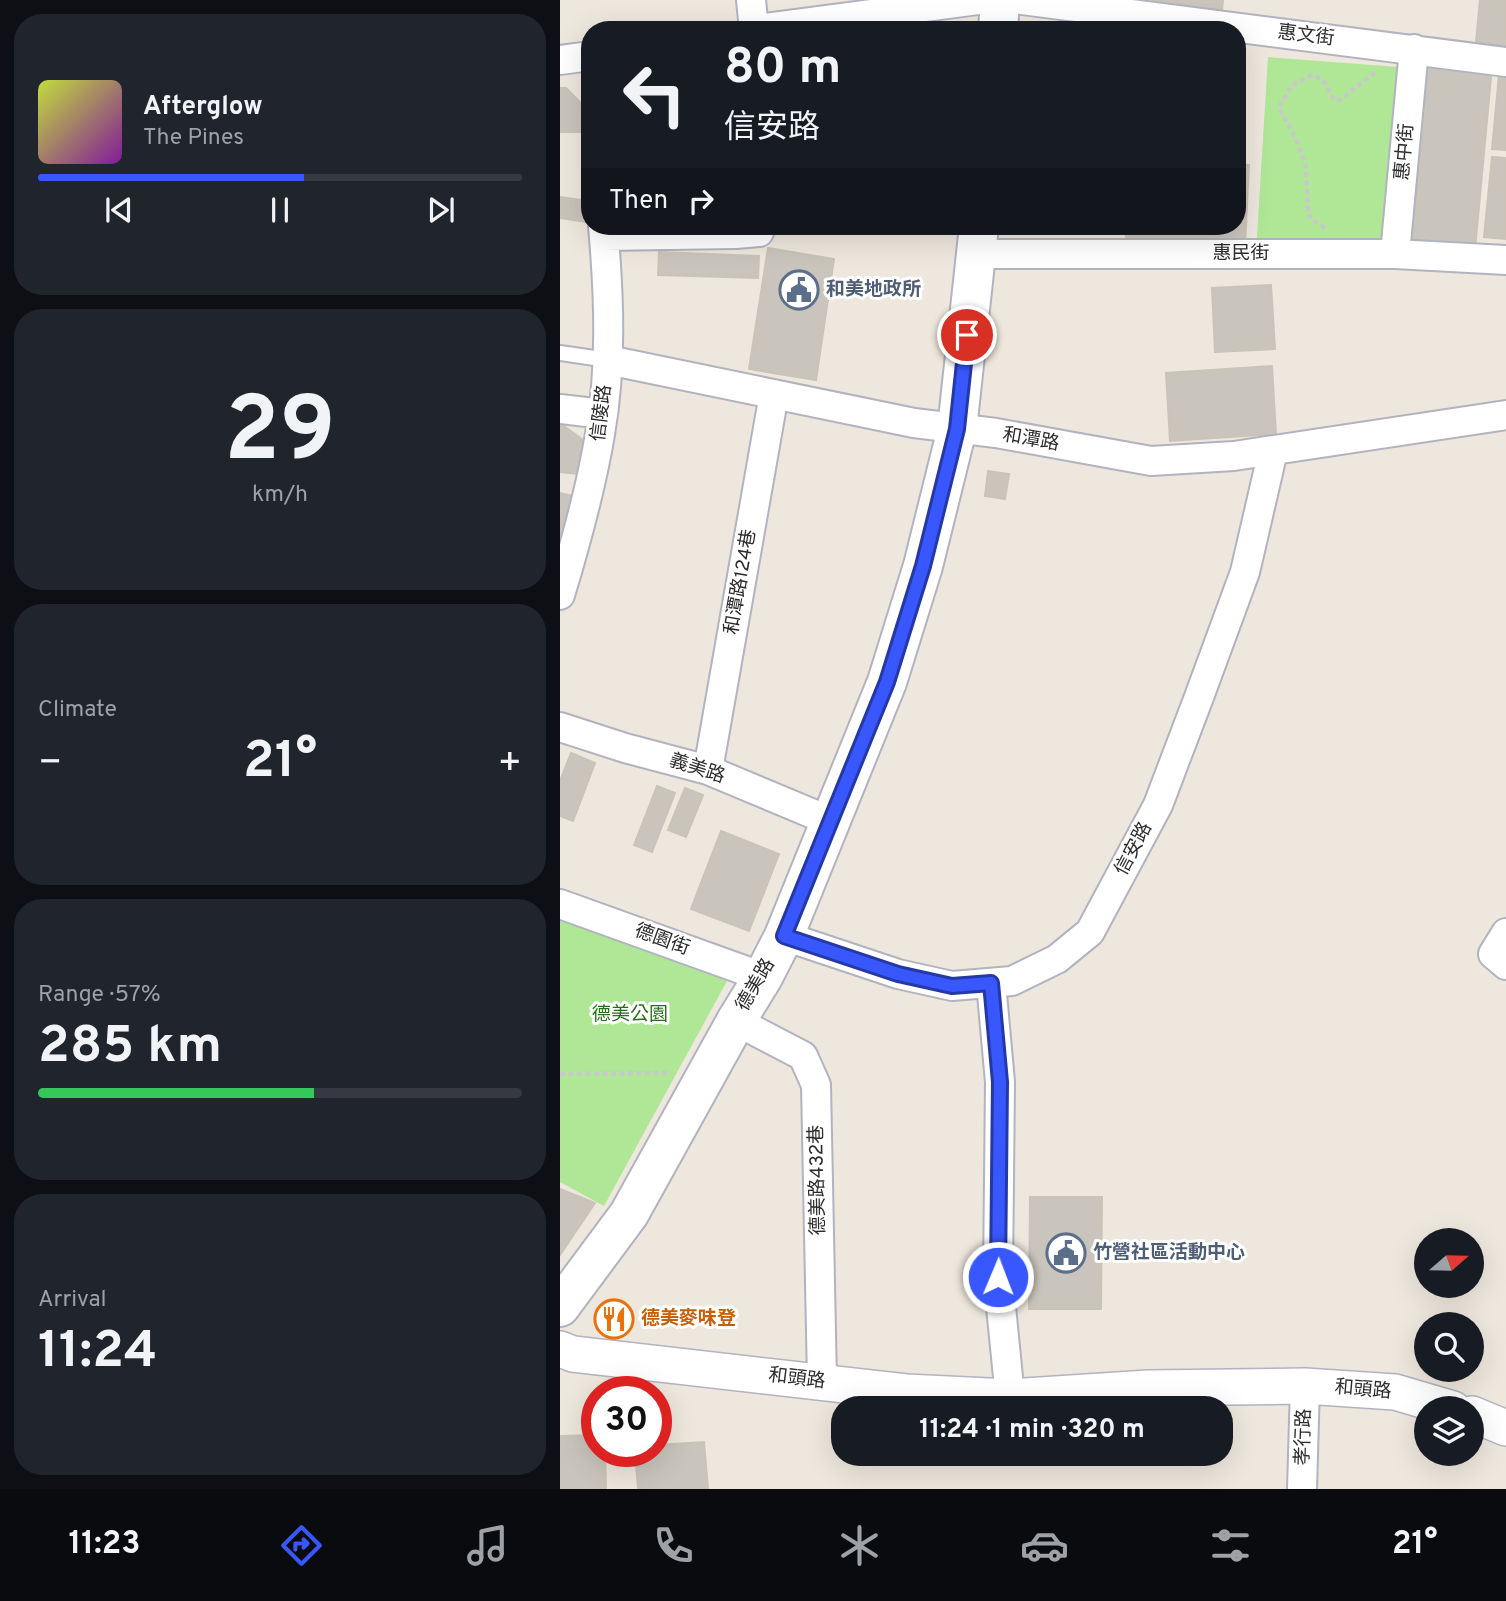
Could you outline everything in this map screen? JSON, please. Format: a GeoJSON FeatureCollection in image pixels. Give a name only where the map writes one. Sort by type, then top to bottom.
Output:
{"type":"FeatureCollection","features":[{"type":"Feature","properties":{"kind":"main road"},"geometry":{"type":"LineString","coordinates":[[999,21],[1000,0]]}},
{"type":"Feature","properties":{"kind":"main road","name":"德美路"},"geometry":{"type":"LineString","coordinates":[[560,1307],[629,1214],[763,977],[784,936],[887,682],[923,566],[957,429],[977,240]]}},
{"type":"Feature","properties":{"kind":"street"},"geometry":{"type":"LineString","coordinates":[[751,0],[752,21]]}},
{"type":"Feature","properties":{"kind":"street"},"geometry":{"type":"LineString","coordinates":[[820,21],[978,0]]}},
{"type":"Feature","properties":{"kind":"street","name":"惠文街"},"geometry":{"type":"LineString","coordinates":[[1022,0],[1190,21]]}},
{"type":"Feature","properties":{"kind":"street","name":"惠文街"},"geometry":{"type":"LineString","coordinates":[[1246,28],[1506,62]]}},
{"type":"Feature","properties":{"kind":"street","name":"惠中街"},"geometry":{"type":"LineString","coordinates":[[1395,254],[1414,49]]}},
{"type":"Feature","properties":{"kind":"street"},"geometry":{"type":"LineString","coordinates":[[560,60],[581,56]]}},
{"type":"Feature","properties":{"kind":"street","name":"信陵路"},"geometry":{"type":"LineString","coordinates":[[560,595],[587,502],[603,414],[608,360],[604,235]]}},
{"type":"Feature","properties":{"kind":"street","name":"惠民街"},"geometry":{"type":"LineString","coordinates":[[977,240],[1506,260]]}},
{"type":"Feature","properties":{"kind":"street","name":"和潭路"},"geometry":{"type":"LineString","coordinates":[[608,360],[914,423],[996,433],[1151,461],[1273,451],[1506,415]]}},
{"type":"Feature","properties":{"kind":"street","name":"和潭路124巷"},"geometry":{"type":"LineString","coordinates":[[708,771],[774,394]]}},
{"type":"Feature","properties":{"kind":"street"},"geometry":{"type":"LineString","coordinates":[[560,409],[603,414]]}},
{"type":"Feature","properties":{"kind":"street","name":"信安路"},"geometry":{"type":"LineString","coordinates":[[784,936],[898,974],[952,986],[1013,981],[1057,959],[1090,932],[1158,805],[1245,572],[1273,451]]}},
{"type":"Feature","properties":{"kind":"street","name":"義美路"},"geometry":{"type":"LineString","coordinates":[[560,727],[708,771],[830,821]]}},
{"type":"Feature","properties":{"kind":"street","name":"德園街"},"geometry":{"type":"LineString","coordinates":[[560,904],[763,977]]}},
{"type":"Feature","properties":{"kind":"street"},"geometry":{"type":"LineString","coordinates":[[1506,933],[1493,954],[1506,965]]}},
{"type":"Feature","properties":{"kind":"street"},"geometry":{"type":"LineString","coordinates":[[991,983],[1000,1082],[998,1277],[1010,1396]]}},
{"type":"Feature","properties":{"kind":"street","name":"德美路432巷"},"geometry":{"type":"LineString","coordinates":[[736,1021],[803,1056],[816,1085],[822,1381]]}},
{"type":"Feature","properties":{"kind":"street","name":"和頭路"},"geometry":{"type":"LineString","coordinates":[[560,1349],[573,1354],[906,1392],[989,1396]]}},
{"type":"Feature","properties":{"kind":"street","name":"和頭路"},"geometry":{"type":"LineString","coordinates":[[1025,1396],[1148,1388],[1305,1386],[1395,1392],[1414,1398]]}},
{"type":"Feature","properties":{"kind":"street","name":"孝行路"},"geometry":{"type":"LineString","coordinates":[[1302,1489],[1305,1386]]}},
{"type":"Feature","properties":{"kind":"street"},"geometry":{"type":"LineString","coordinates":[[1484,1419],[1506,1428]]}},
{"type":"Feature","properties":{"kind":"lane","name":"和潭路"},"geometry":{"type":"LineString","coordinates":[[560,353],[608,360]]}},
{"type":"Feature","properties":{"kind":"path"},"geometry":{"type":"LineString","coordinates":[[1335,234],[1315,222],[1308,214],[1306,167],[1296,139],[1279,107],[1292,85],[1312,75],[1323,80],[1334,100],[1340,100],[1379,70]]}},
{"type":"Feature","properties":{"kind":"path"},"geometry":{"type":"LineString","coordinates":[[560,1074],[707,1073]]}},
{"type":"Feature","properties":{"kind":"green space"},"geometry":{"type":"Polygon","coordinates":[[[1268,57],[1398,67],[1381,250],[1256,252],[1268,57]]]}},
{"type":"Feature","properties":{"kind":"green space","name":"德美公園"},"geometry":{"type":"Polygon","coordinates":[[[560,920],[733,970],[604,1206],[560,1182],[560,920]]]}},
{"type":"Feature","properties":{"kind":"building"},"geometry":{"type":"Polygon","coordinates":[[[1151,0],[1223,0],[1222,10],[1151,0]]]}},
{"type":"Feature","properties":{"kind":"building"},"geometry":{"type":"Polygon","coordinates":[[[1480,0],[1506,0],[1506,55],[1475,52],[1480,0]]]}},
{"type":"Feature","properties":{"kind":"building"},"geometry":{"type":"Polygon","coordinates":[[[1435,61],[1492,67],[1475,249],[1415,243],[1406,233],[1421,69],[1435,61]]]}},
{"type":"Feature","properties":{"kind":"building"},"geometry":{"type":"Polygon","coordinates":[[[1499,75],[1506,76],[1506,150],[1492,149],[1499,75]]]}},
{"type":"Feature","properties":{"kind":"building"},"geometry":{"type":"Polygon","coordinates":[[[560,88],[566,88],[580,102],[581,132],[560,132],[560,88]]]}},
{"type":"Feature","properties":{"kind":"building"},"geometry":{"type":"Polygon","coordinates":[[[1492,157],[1506,158],[1506,239],[1484,237],[1492,157]]]}},
{"type":"Feature","properties":{"kind":"building"},"geometry":{"type":"Polygon","coordinates":[[[1246,165],[1249,165],[1246,226],[1246,165]]]}},
{"type":"Feature","properties":{"kind":"building"},"geometry":{"type":"Polygon","coordinates":[[[560,197],[581,200],[581,221],[560,218],[560,197]]]}},
{"type":"Feature","properties":{"kind":"building"},"geometry":{"type":"Polygon","coordinates":[[[1126,235],[1246,235],[1245,246],[1126,242],[1126,235]]]}},
{"type":"Feature","properties":{"kind":"building"},"geometry":{"type":"Polygon","coordinates":[[[768,248],[834,259],[816,380],[749,369],[768,248]]]}},
{"type":"Feature","properties":{"kind":"building"},"geometry":{"type":"Polygon","coordinates":[[[659,252],[759,256],[758,278],[658,275],[659,252]]]}},
{"type":"Feature","properties":{"kind":"building"},"geometry":{"type":"Polygon","coordinates":[[[1271,285],[1275,349],[1215,352],[1212,288],[1271,285]]]}},
{"type":"Feature","properties":{"kind":"building"},"geometry":{"type":"Polygon","coordinates":[[[1272,366],[1276,434],[1170,441],[1166,373],[1272,366]]]}},
{"type":"Feature","properties":{"kind":"building"},"geometry":{"type":"Polygon","coordinates":[[[560,423],[583,440],[578,474],[560,472],[560,423]]]}},
{"type":"Feature","properties":{"kind":"building"},"geometry":{"type":"Polygon","coordinates":[[[988,471],[1009,474],[1005,499],[985,496],[988,471]]]}},
{"type":"Feature","properties":{"kind":"building"},"geometry":{"type":"Polygon","coordinates":[[[560,493],[573,496],[560,543],[560,493]]]}},
{"type":"Feature","properties":{"kind":"building"},"geometry":{"type":"Polygon","coordinates":[[[571,753],[595,763],[573,821],[560,816],[560,781],[571,753]]]}},
{"type":"Feature","properties":{"kind":"building"},"geometry":{"type":"Polygon","coordinates":[[[657,786],[675,793],[652,852],[634,845],[657,786]]]}},
{"type":"Feature","properties":{"kind":"building"},"geometry":{"type":"Polygon","coordinates":[[[685,788],[703,795],[686,837],[668,830],[685,788]]]}},
{"type":"Feature","properties":{"kind":"building"},"geometry":{"type":"Polygon","coordinates":[[[721,831],[779,854],[749,931],[691,909],[721,831]]]}},
{"type":"Feature","properties":{"kind":"building"},"geometry":{"type":"Polygon","coordinates":[[[560,1189],[595,1203],[560,1255],[560,1189]]]}},
{"type":"Feature","properties":{"kind":"building","name":"竹營社區活動中心"},"geometry":{"type":"Polygon","coordinates":[[[1030,1197],[1102,1197],[1101,1309],[1029,1309],[1030,1197]]]}},
{"type":"Feature","properties":{"kind":"building"},"geometry":{"type":"Polygon","coordinates":[[[581,1435],[581,1467],[605,1467],[606,1489],[560,1489],[560,1436],[581,1435]]]}},
{"type":"Feature","properties":{"kind":"building"},"geometry":{"type":"Polygon","coordinates":[[[704,1442],[708,1489],[638,1489],[636,1467],[672,1467],[672,1444],[704,1442]]]}},
{"type":"Feature","properties":{"kind":"place","name":"和美地政所"},"geometry":{"type":"Point","coordinates":[799,290]}},
{"type":"Feature","properties":{"kind":"place","name":"竹營社區活動中心"},"geometry":{"type":"Point","coordinates":[1066,1253]}},
{"type":"Feature","properties":{"kind":"place","name":"德美麥味登"},"geometry":{"type":"Point","coordinates":[614,1319]}},
{"type":"Feature","properties":{"kind":"route"},"geometry":{"type":"LineString","coordinates":[[967,335],[957,429],[923,566],[887,682],[784,936],[898,974],[952,986],[991,983],[1000,1082],[998,1277]]}}]}
